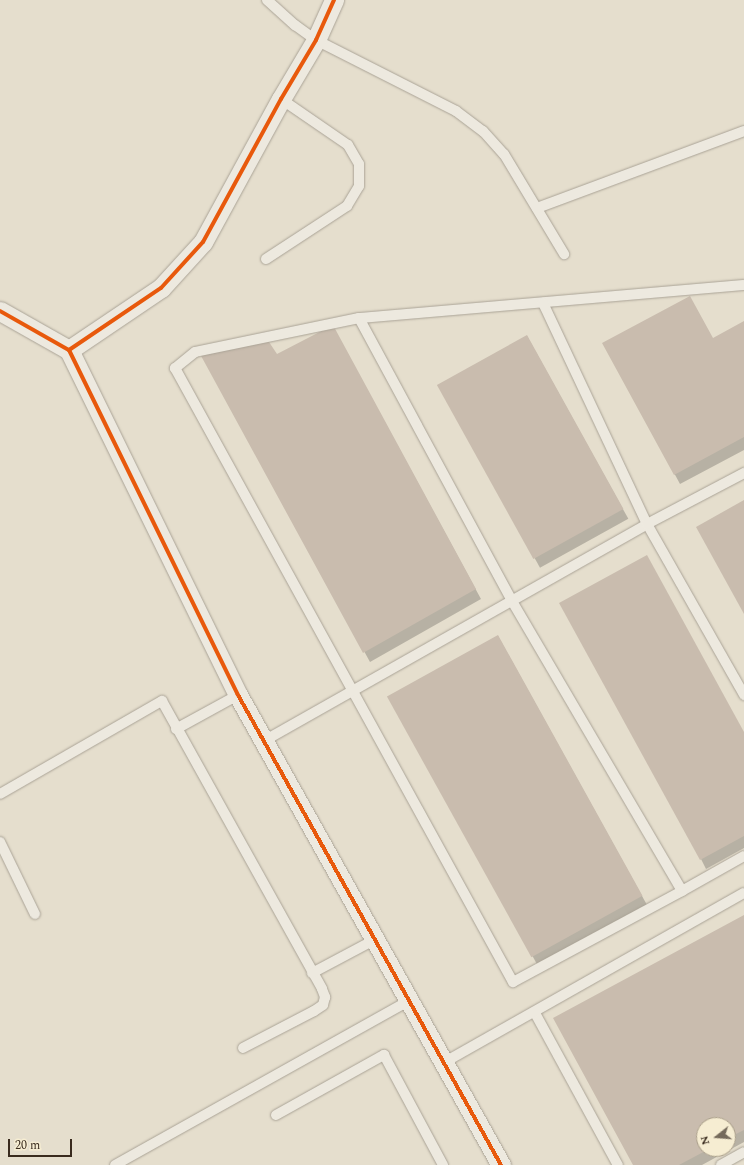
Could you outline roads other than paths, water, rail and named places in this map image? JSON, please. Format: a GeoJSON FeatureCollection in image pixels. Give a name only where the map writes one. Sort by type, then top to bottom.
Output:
{"type":"FeatureCollection","features":[{"type":"Feature","properties":{"kind":"street"},"geometry":{"type":"LineString","coordinates":[[69,350],[161,288],[203,242],[281,99],[316,40],[334,0]]}},
{"type":"Feature","properties":{"kind":"street"},"geometry":{"type":"LineString","coordinates":[[0,311],[69,350],[238,695],[445,1062],[501,1165]]}},
{"type":"Feature","properties":{"kind":"lane"},"geometry":{"type":"LineString","coordinates":[[267,0],[295,25],[316,40],[456,111],[483,131],[504,154],[564,254]]}},
{"type":"Feature","properties":{"kind":"lane"},"geometry":{"type":"LineString","coordinates":[[266,259],[347,206],[359,186],[359,164],[348,144],[281,99]]}},
{"type":"Feature","properties":{"kind":"lane"},"geometry":{"type":"LineString","coordinates":[[537,208],[744,131]]}},
{"type":"Feature","properties":{"kind":"lane"},"geometry":{"type":"LineString","coordinates":[[744,285],[359,318],[195,352],[175,368],[513,982],[744,856]]}},
{"type":"Feature","properties":{"kind":"lane"},"geometry":{"type":"LineString","coordinates":[[543,303],[647,524],[744,695]]}},
{"type":"Feature","properties":{"kind":"lane"},"geometry":{"type":"LineString","coordinates":[[359,318],[512,601],[682,891]]}},
{"type":"Feature","properties":{"kind":"lane"},"geometry":{"type":"LineString","coordinates":[[264,741],[647,524],[744,473]]}},
{"type":"Feature","properties":{"kind":"lane"},"geometry":{"type":"LineString","coordinates":[[176,729],[238,695]]}},
{"type":"Feature","properties":{"kind":"lane"},"geometry":{"type":"LineString","coordinates":[[0,794],[162,701],[176,729],[312,973],[322,988],[325,998],[323,1004],[314,1011],[243,1048]]}},
{"type":"Feature","properties":{"kind":"lane"},"geometry":{"type":"LineString","coordinates":[[0,842],[35,914]]}},
{"type":"Feature","properties":{"kind":"lane"},"geometry":{"type":"LineString","coordinates":[[445,1062],[744,893]]}},
{"type":"Feature","properties":{"kind":"lane"},"geometry":{"type":"LineString","coordinates":[[312,973],[376,939]]}},
{"type":"Feature","properties":{"kind":"lane"},"geometry":{"type":"LineString","coordinates":[[115,1165],[410,1000]]}},
{"type":"Feature","properties":{"kind":"lane"},"geometry":{"type":"LineString","coordinates":[[534,1013],[618,1165]]}},
{"type":"Feature","properties":{"kind":"lane"},"geometry":{"type":"LineString","coordinates":[[276,1115],[384,1055],[443,1165]]}},
{"type":"Feature","properties":{"kind":"lane"},"geometry":{"type":"LineString","coordinates":[[721,1165],[744,1152]]}}]}
